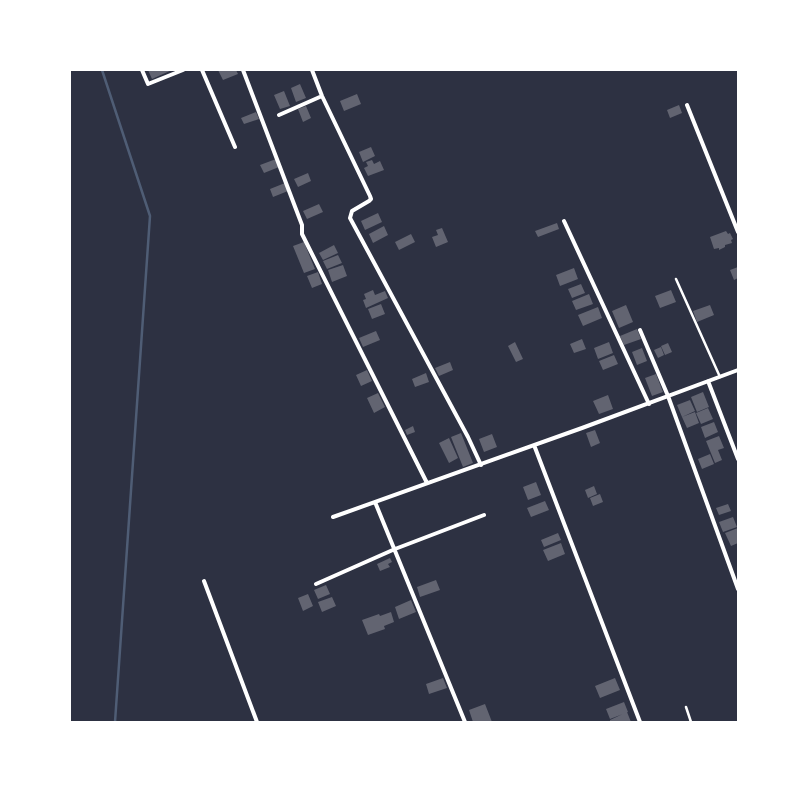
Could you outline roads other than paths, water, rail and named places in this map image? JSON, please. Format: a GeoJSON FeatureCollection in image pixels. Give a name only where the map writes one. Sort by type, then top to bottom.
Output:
{"type":"FeatureCollection","features":[{"type":"Feature","properties":{"kind":"street"},"geometry":{"type":"LineString","coordinates":[[142,70],[148,84],[182,70]]}},
{"type":"Feature","properties":{"kind":"street"},"geometry":{"type":"LineString","coordinates":[[202,70],[235,147]]}},
{"type":"Feature","properties":{"kind":"street"},"geometry":{"type":"LineString","coordinates":[[242,70],[302,225],[302,234],[427,483]]}},
{"type":"Feature","properties":{"kind":"street"},"geometry":{"type":"LineString","coordinates":[[312,70],[322,96],[371,199],[369,202],[352,211],[350,218],[468,437],[481,465]]}},
{"type":"Feature","properties":{"kind":"street"},"geometry":{"type":"LineString","coordinates":[[279,115],[322,96]]}},
{"type":"Feature","properties":{"kind":"street"},"geometry":{"type":"LineString","coordinates":[[687,105],[738,232]]}},
{"type":"Feature","properties":{"kind":"street"},"geometry":{"type":"LineString","coordinates":[[564,221],[649,404]]}},
{"type":"Feature","properties":{"kind":"street"},"geometry":{"type":"LineString","coordinates":[[640,330],[668,396],[738,589]]}},
{"type":"Feature","properties":{"kind":"street"},"geometry":{"type":"LineString","coordinates":[[333,517],[481,465],[738,370]]}},
{"type":"Feature","properties":{"kind":"street"},"geometry":{"type":"LineString","coordinates":[[708,381],[738,459]]}},
{"type":"Feature","properties":{"kind":"street"},"geometry":{"type":"LineString","coordinates":[[534,445],[640,722]]}},
{"type":"Feature","properties":{"kind":"street"},"geometry":{"type":"LineString","coordinates":[[375,502],[465,722]]}},
{"type":"Feature","properties":{"kind":"street"},"geometry":{"type":"LineString","coordinates":[[316,584],[394,549],[484,515]]}},
{"type":"Feature","properties":{"kind":"street"},"geometry":{"type":"LineString","coordinates":[[204,581],[257,722]]}},
{"type":"Feature","properties":{"kind":"lane"},"geometry":{"type":"LineString","coordinates":[[676,279],[720,377]]}},
{"type":"Feature","properties":{"kind":"lane"},"geometry":{"type":"LineString","coordinates":[[686,707],[691,722]]}},
{"type":"Feature","properties":{"kind":"waterway"},"geometry":{"type":"LineString","coordinates":[[102,70],[150,216],[115,722]]}}]}
